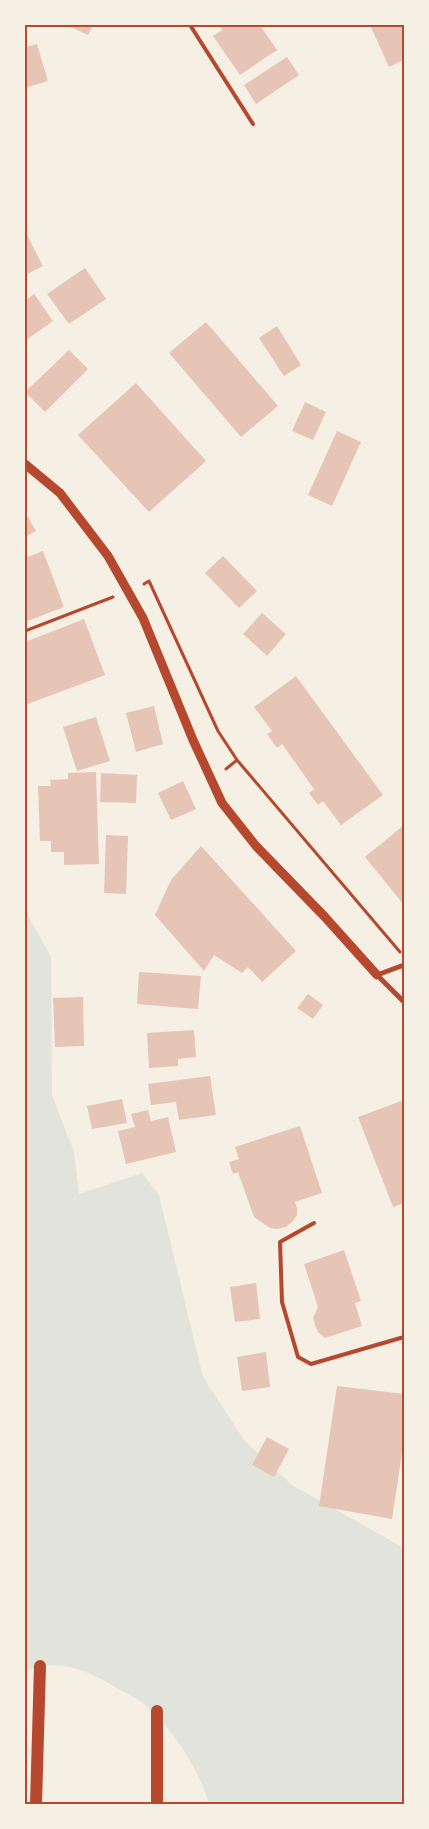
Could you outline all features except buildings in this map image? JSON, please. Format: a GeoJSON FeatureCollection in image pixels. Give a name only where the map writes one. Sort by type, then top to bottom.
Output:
{"type":"FeatureCollection","features":[{"type":"Feature","properties":{"kind":"main road"},"geometry":{"type":"LineString","coordinates":[[36,1804],[40,1666]]}},
{"type":"Feature","properties":{"kind":"main road"},"geometry":{"type":"LineString","coordinates":[[157,1711],[157,1804]]}},
{"type":"Feature","properties":{"kind":"street"},"geometry":{"type":"LineString","coordinates":[[25,464],[60,493],[108,556],[142,618],[193,740],[222,803],[256,846],[404,1002]]}},
{"type":"Feature","properties":{"kind":"street"},"geometry":{"type":"LineString","coordinates":[[377,975],[404,964]]}},
{"type":"Feature","properties":{"kind":"lane"},"geometry":{"type":"LineString","coordinates":[[190,25],[253,124]]}},
{"type":"Feature","properties":{"kind":"lane"},"geometry":{"type":"LineString","coordinates":[[25,473],[35,472]]}},
{"type":"Feature","properties":{"kind":"lane"},"geometry":{"type":"LineString","coordinates":[[314,1223],[280,1242],[282,1302],[298,1357],[311,1364],[404,1337]]}},
{"type":"Feature","properties":{"kind":"path"},"geometry":{"type":"LineString","coordinates":[[25,631],[150,582],[218,731],[237,760],[404,956]]}},
{"type":"Feature","properties":{"kind":"path"},"geometry":{"type":"LineString","coordinates":[[212,781],[237,760]]}},
{"type":"Feature","properties":{"kind":"shaded area"},"geometry":{"type":"Polygon","coordinates":[[[25,910],[51,957],[52,1095],[74,1152],[79,1194],[142,1173],[159,1195],[203,1377],[244,1440],[292,1485],[404,1548],[404,1804],[209,1804],[200,1779],[178,1741],[148,1707],[99,1678],[75,1668],[50,1665],[37,1667],[25,1672],[25,910]]]}}]}
